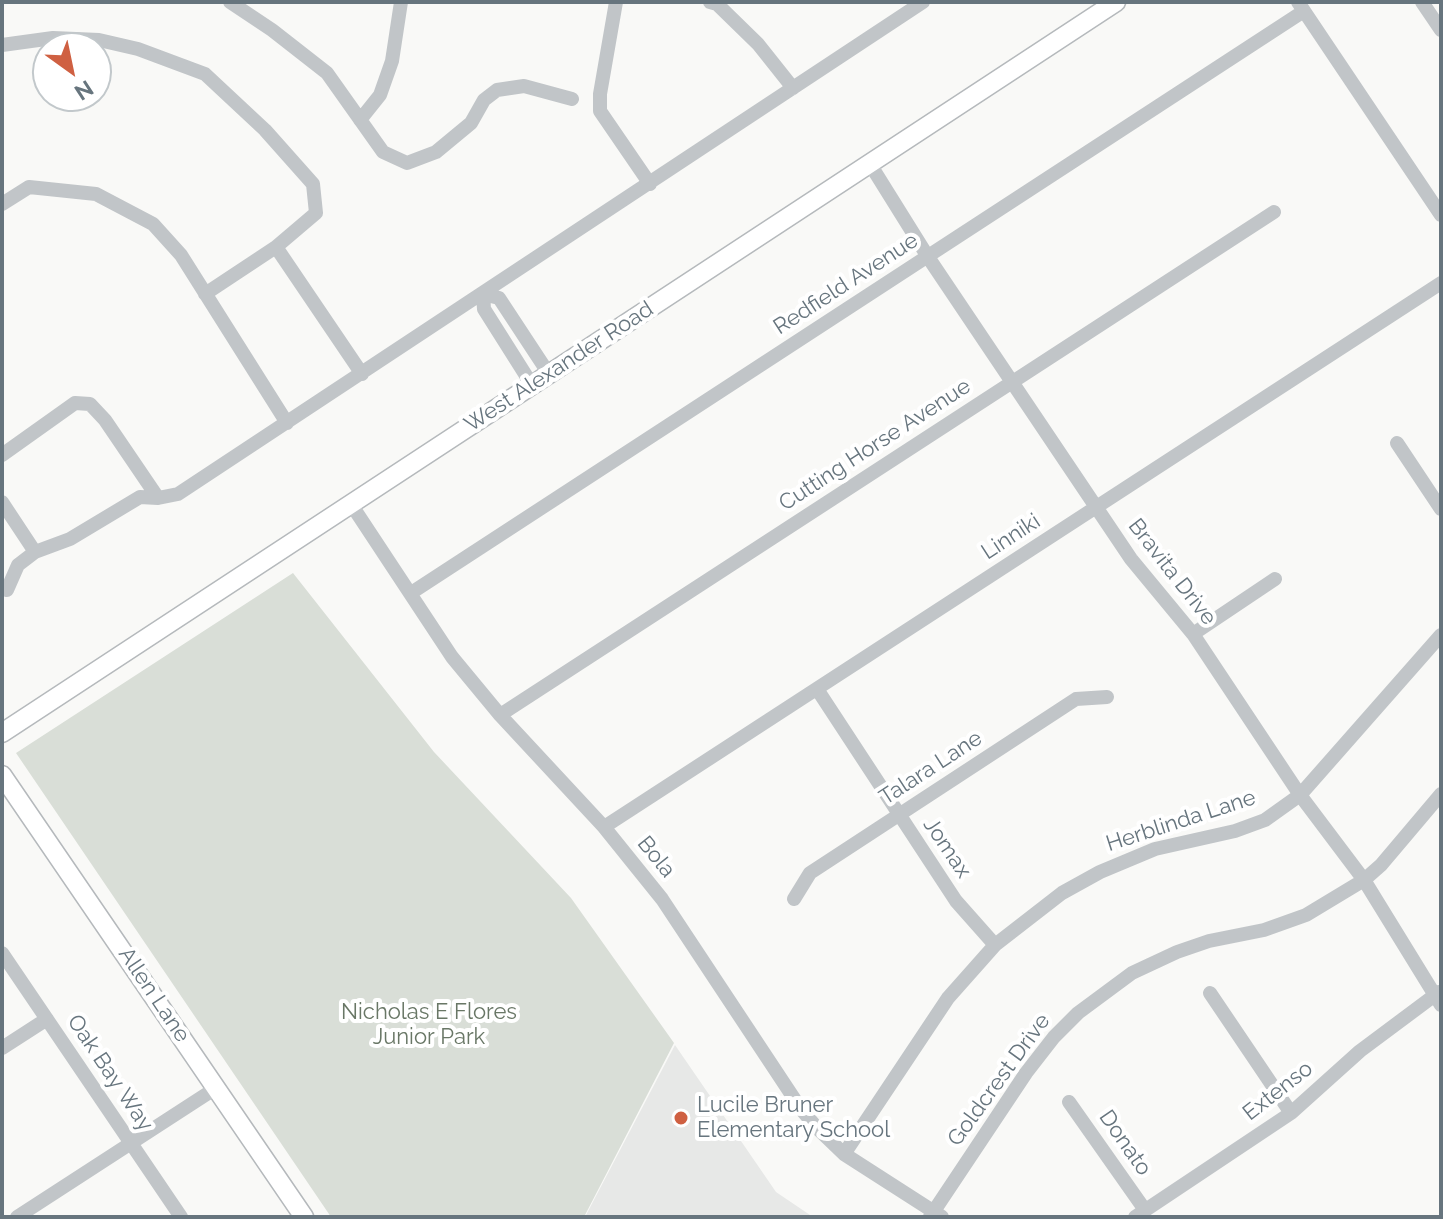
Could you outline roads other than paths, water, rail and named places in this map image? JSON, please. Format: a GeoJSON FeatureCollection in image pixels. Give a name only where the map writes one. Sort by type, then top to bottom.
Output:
{"type":"FeatureCollection","features":[{"type":"Feature","properties":{"kind":"main road","name":"West Alexander Road"},"geometry":{"type":"LineString","coordinates":[[2,733],[870,164],[1092,8],[1116,2]]}},
{"type":"Feature","properties":{"kind":"main road","name":"Allen Lane"},"geometry":{"type":"LineString","coordinates":[[2,775],[304,1217]]}},
{"type":"Feature","properties":{"kind":"street"},"geometry":{"type":"LineString","coordinates":[[230,2],[327,73],[383,152],[407,163],[436,152],[471,123],[484,100],[497,90],[524,86],[572,99]]}},
{"type":"Feature","properties":{"kind":"street"},"geometry":{"type":"LineString","coordinates":[[360,120],[380,95],[392,61],[401,2]]}},
{"type":"Feature","properties":{"kind":"street"},"geometry":{"type":"LineString","coordinates":[[616,2],[600,94],[600,111],[650,184]]}},
{"type":"Feature","properties":{"kind":"street"},"geometry":{"type":"LineString","coordinates":[[710,2],[717,4],[758,44],[793,88]]}},
{"type":"Feature","properties":{"kind":"street"},"geometry":{"type":"LineString","coordinates":[[1422,2],[1441,30]]}},
{"type":"Feature","properties":{"kind":"street"},"geometry":{"type":"LineString","coordinates":[[7,590],[18,565],[35,552],[70,539],[140,497],[158,498],[178,494],[650,184],[914,5]]}},
{"type":"Feature","properties":{"kind":"street"},"geometry":{"type":"LineString","coordinates":[[1301,7],[1441,215]]}},
{"type":"Feature","properties":{"kind":"street","name":"Redfield Avenue"},"geometry":{"type":"LineString","coordinates":[[411,593],[928,257],[1301,7]]}},
{"type":"Feature","properties":{"kind":"street"},"geometry":{"type":"LineString","coordinates":[[2,45],[53,38],[99,40],[138,49],[205,74],[265,130],[313,184],[316,213],[276,247],[205,294]]}},
{"type":"Feature","properties":{"kind":"street","name":"Bravita Drive"},"geometry":{"type":"LineString","coordinates":[[870,164],[928,257],[1096,508],[1131,559],[1193,634],[1300,795],[1364,880],[1439,997]]}},
{"type":"Feature","properties":{"kind":"street"},"geometry":{"type":"LineString","coordinates":[[2,204],[29,187],[96,194],[153,224],[181,255],[287,423]]}},
{"type":"Feature","properties":{"kind":"street","name":"Cutting Horse Avenue"},"geometry":{"type":"LineString","coordinates":[[500,715],[1274,212]]}},
{"type":"Feature","properties":{"kind":"street"},"geometry":{"type":"LineString","coordinates":[[276,247],[362,374]]}},
{"type":"Feature","properties":{"kind":"street","name":"Linniki"},"geometry":{"type":"LineString","coordinates":[[604,827],[1441,283]]}},
{"type":"Feature","properties":{"kind":"street"},"geometry":{"type":"LineString","coordinates":[[483,294],[499,298],[549,374]]}},
{"type":"Feature","properties":{"kind":"street"},"geometry":{"type":"LineString","coordinates":[[483,294],[484,309],[532,385]]}},
{"type":"Feature","properties":{"kind":"street"},"geometry":{"type":"LineString","coordinates":[[2,455],[75,403],[90,404],[105,420],[158,498]]}},
{"type":"Feature","properties":{"kind":"street"},"geometry":{"type":"LineString","coordinates":[[1397,443],[1441,509]]}},
{"type":"Feature","properties":{"kind":"street"},"geometry":{"type":"LineString","coordinates":[[2,502],[35,552]]}},
{"type":"Feature","properties":{"kind":"street","name":"Bola"},"geometry":{"type":"LineString","coordinates":[[351,504],[452,657],[500,715],[604,827],[662,899],[801,1109],[844,1154],[935,1215]]}},
{"type":"Feature","properties":{"kind":"street"},"geometry":{"type":"LineString","coordinates":[[1193,634],[1275,579]]}},
{"type":"Feature","properties":{"kind":"street","name":"Herblinda Lane"},"geometry":{"type":"LineString","coordinates":[[844,1154],[948,998],[995,945],[1062,893],[1100,872],[1155,849],[1235,831],[1265,820],[1300,795],[1441,635]]}},
{"type":"Feature","properties":{"kind":"street","name":"Jomax"},"geometry":{"type":"LineString","coordinates":[[817,689],[956,901],[995,945]]}},
{"type":"Feature","properties":{"kind":"street","name":"Talara Lane"},"geometry":{"type":"LineString","coordinates":[[794,899],[810,873],[1076,699],[1107,697]]}},
{"type":"Feature","properties":{"kind":"street","name":"Goldcrest Drive"},"geometry":{"type":"LineString","coordinates":[[935,1215],[1026,1073],[1054,1037],[1078,1013],[1132,973],[1177,952],[1209,941],[1264,930],[1306,915],[1364,880],[1381,865],[1441,794]]}},
{"type":"Feature","properties":{"kind":"street","name":"Oak Bay Way"},"geometry":{"type":"LineString","coordinates":[[2,953],[181,1217]]}},
{"type":"Feature","properties":{"kind":"street"},"geometry":{"type":"LineString","coordinates":[[1210,993],[1291,1113]]}},
{"type":"Feature","properties":{"kind":"street","name":"Extenso"},"geometry":{"type":"LineString","coordinates":[[1140,1214],[1291,1113],[1360,1051],[1439,997]]}},
{"type":"Feature","properties":{"kind":"street"},"geometry":{"type":"LineString","coordinates":[[2,1048],[47,1019]]}},
{"type":"Feature","properties":{"kind":"street"},"geometry":{"type":"LineString","coordinates":[[17,1217],[216,1088]]}},
{"type":"Feature","properties":{"kind":"street","name":"Donato"},"geometry":{"type":"LineString","coordinates":[[1069,1102],[1140,1214]]}},
{"type":"Feature","properties":{"kind":"place","name":"Lucile Bruner Elementary School"},"geometry":{"type":"Point","coordinates":[681,1118]}},
{"type":"Feature","properties":{"kind":"park label","name":"Nicholas E Flores Junior Park"},"geometry":{"type":"Point","coordinates":[429,1024]}}]}
